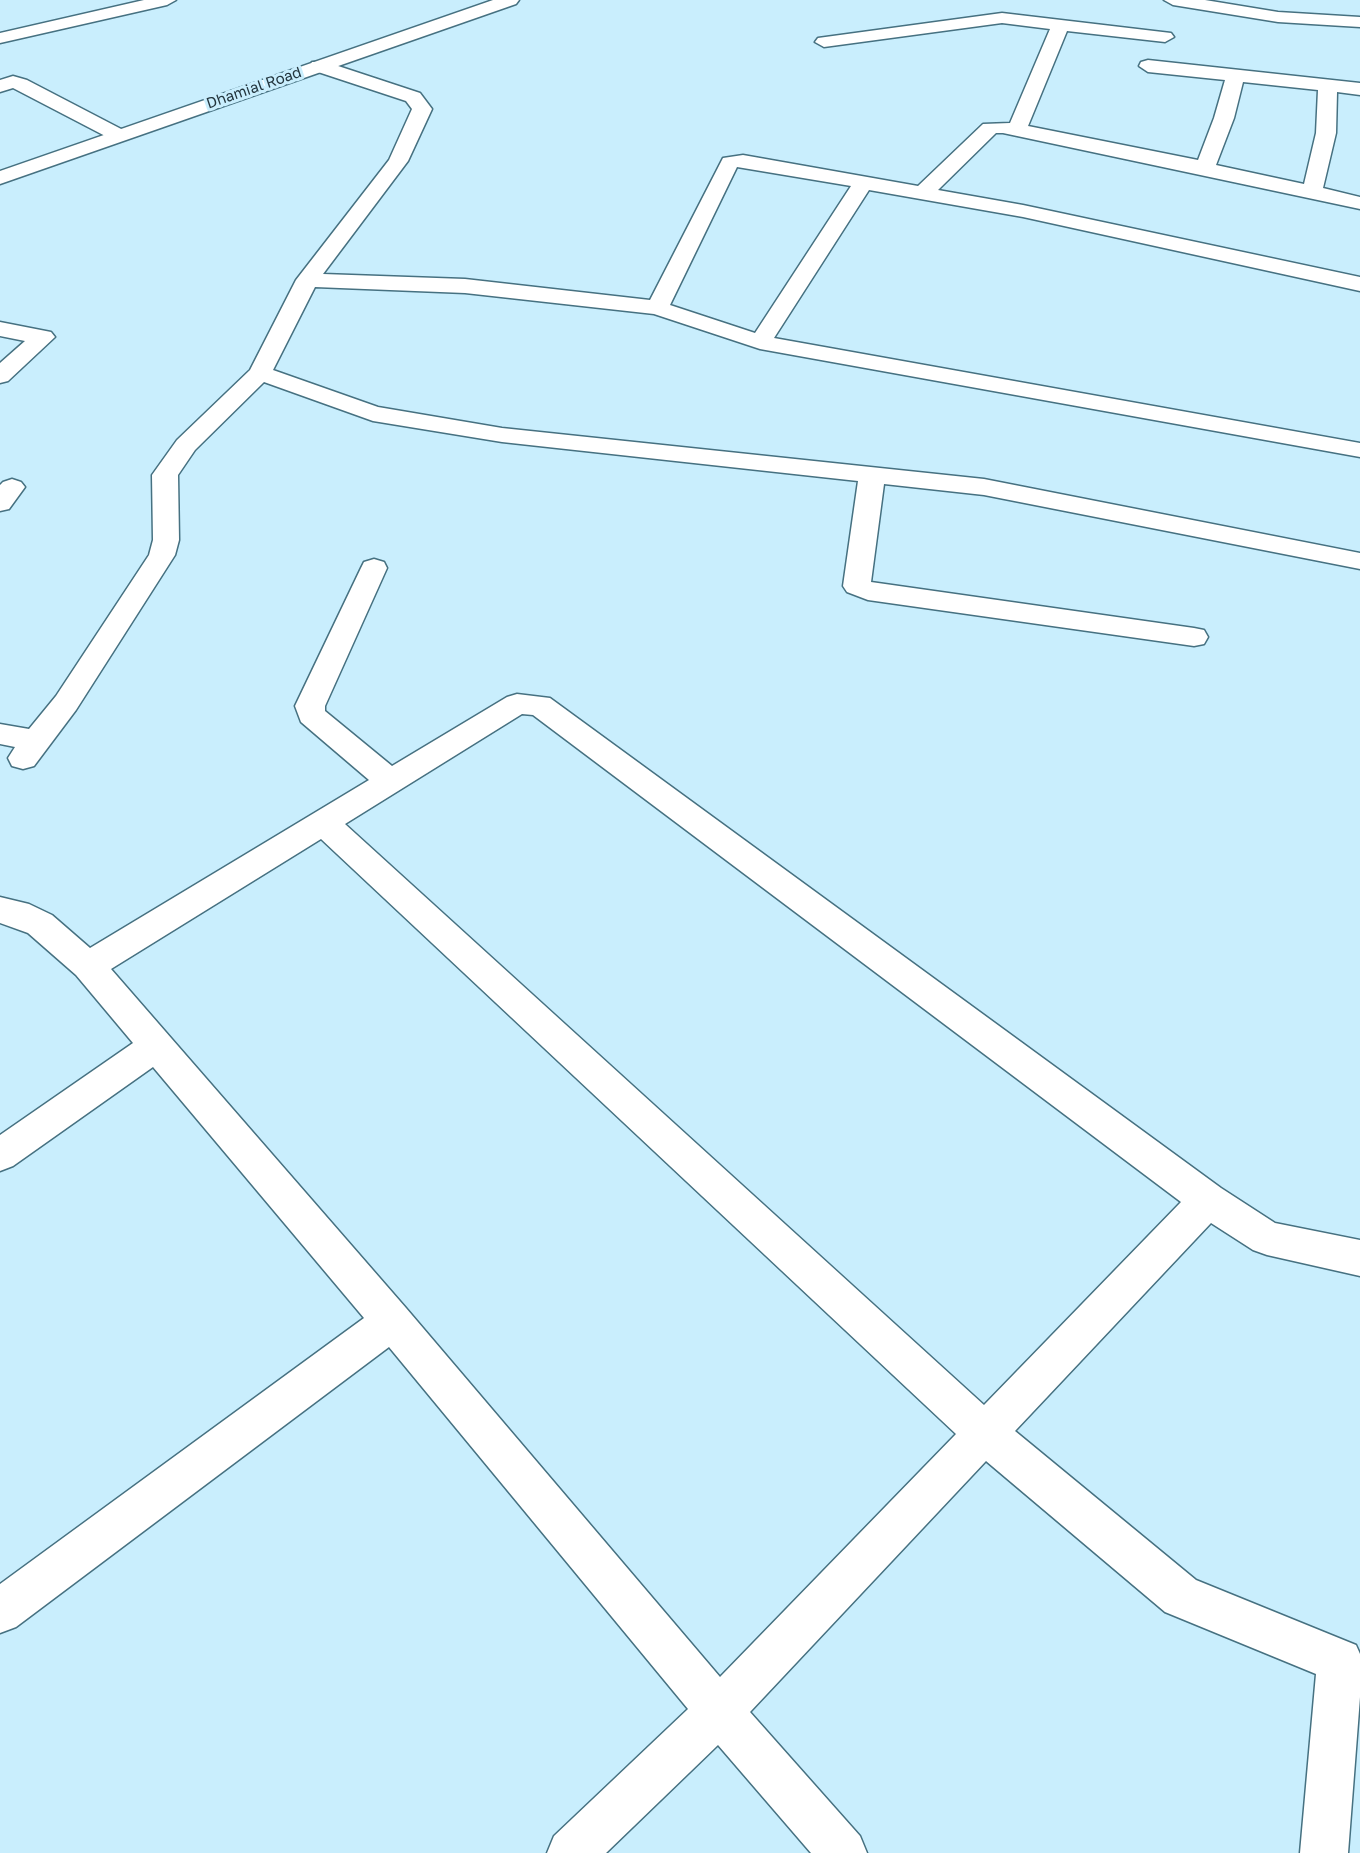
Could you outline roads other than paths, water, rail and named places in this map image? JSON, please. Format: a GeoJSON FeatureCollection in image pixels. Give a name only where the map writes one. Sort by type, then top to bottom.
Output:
{"type":"FeatureCollection","features":[{"type":"Feature","properties":{"kind":"street","name":"Dhamial Road"},"geometry":{"type":"LineString","coordinates":[[0,178],[510,0]]}},
{"type":"Feature","properties":{"kind":"street"},"geometry":{"type":"LineString","coordinates":[[1173,0],[1278,17],[1360,22]]}},
{"type":"Feature","properties":{"kind":"street"},"geometry":{"type":"LineString","coordinates":[[0,38],[156,1]]}},
{"type":"Feature","properties":{"kind":"street"},"geometry":{"type":"LineString","coordinates":[[824,42],[972,24],[991,18],[1165,37]]}},
{"type":"Feature","properties":{"kind":"street"},"geometry":{"type":"LineString","coordinates":[[1017,129],[1061,25]]}},
{"type":"Feature","properties":{"kind":"street"},"geometry":{"type":"LineString","coordinates":[[0,734],[30,749],[66,704],[162,555],[166,540],[165,476],[186,445],[260,373],[307,280],[398,161],[422,110],[413,97],[319,66]]}},
{"type":"Feature","properties":{"kind":"street"},"geometry":{"type":"LineString","coordinates":[[1148,66],[1360,89]]}},
{"type":"Feature","properties":{"kind":"street"},"geometry":{"type":"LineString","coordinates":[[1205,168],[1224,118],[1234,77]]}},
{"type":"Feature","properties":{"kind":"street"},"geometry":{"type":"LineString","coordinates":[[0,86],[13,82],[20,84],[118,135]]}},
{"type":"Feature","properties":{"kind":"street"},"geometry":{"type":"LineString","coordinates":[[1312,192],[1326,133],[1328,86]]}},
{"type":"Feature","properties":{"kind":"street"},"geometry":{"type":"LineString","coordinates":[[923,193],[990,128],[1003,127],[1205,168],[1360,203]]}},
{"type":"Feature","properties":{"kind":"street"},"geometry":{"type":"LineString","coordinates":[[657,308],[730,162],[743,161],[1023,211],[1360,284]]}},
{"type":"Feature","properties":{"kind":"street"},"geometry":{"type":"LineString","coordinates":[[760,342],[864,182]]}},
{"type":"Feature","properties":{"kind":"street"},"geometry":{"type":"LineString","coordinates":[[307,280],[465,286],[657,308],[760,342],[1360,450]]}},
{"type":"Feature","properties":{"kind":"street"},"geometry":{"type":"LineString","coordinates":[[0,329],[43,337],[0,376]]}},
{"type":"Feature","properties":{"kind":"street"},"geometry":{"type":"LineString","coordinates":[[260,373],[373,414],[502,435],[984,487],[1360,561]]}},
{"type":"Feature","properties":{"kind":"street"},"geometry":{"type":"LineString","coordinates":[[872,475],[857,586],[868,591],[1194,637]]}},
{"type":"Feature","properties":{"kind":"street"},"geometry":{"type":"LineString","coordinates":[[374,568],[310,706],[311,715],[390,781]]}},
{"type":"Feature","properties":{"kind":"street"},"geometry":{"type":"LineString","coordinates":[[88,966],[517,704],[540,705],[1209,1200],[1268,1238],[1360,1258]]}},
{"type":"Feature","properties":{"kind":"street"},"geometry":{"type":"LineString","coordinates":[[323,822],[985,1433],[1181,1596],[1350,1664],[1324,1853]]}},
{"type":"Feature","properties":{"kind":"street"},"geometry":{"type":"LineString","coordinates":[[0,910],[17,913],[40,924],[88,966],[392,1321],[719,1711],[843,1853]]}},
{"type":"Feature","properties":{"kind":"street"},"geometry":{"type":"LineString","coordinates":[[0,1155],[156,1046]]}},
{"type":"Feature","properties":{"kind":"street"},"geometry":{"type":"LineString","coordinates":[[571,1853],[719,1711],[1209,1200]]}},
{"type":"Feature","properties":{"kind":"street"},"geometry":{"type":"LineString","coordinates":[[0,1611],[392,1321]]}}]}
